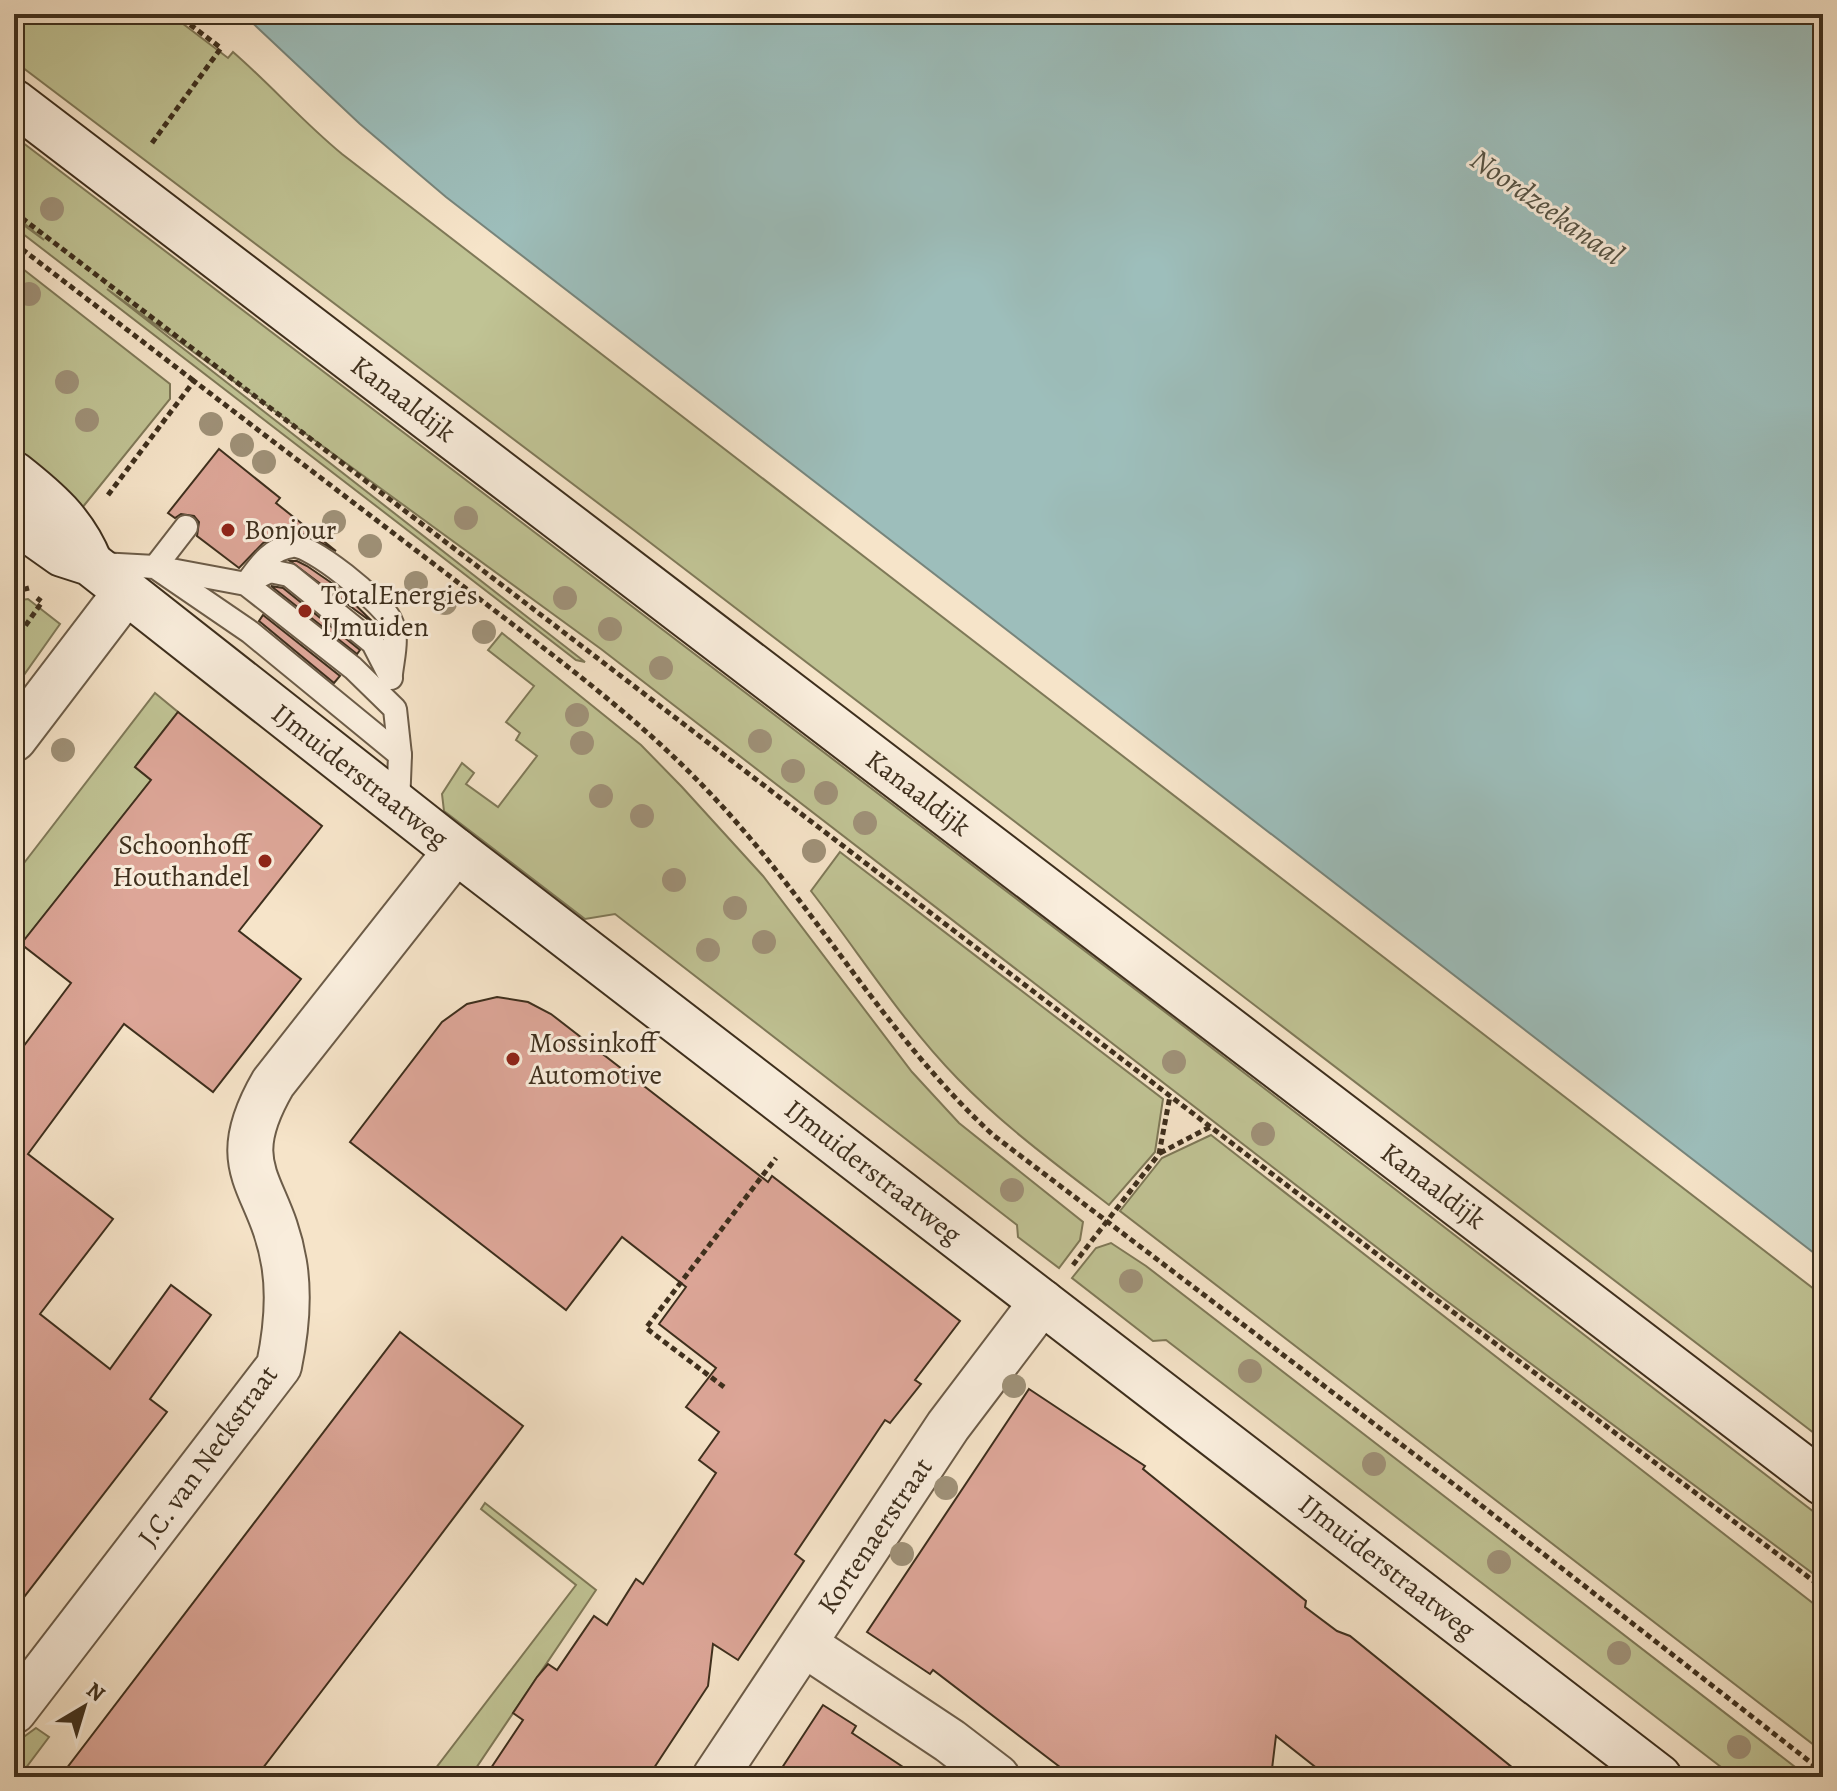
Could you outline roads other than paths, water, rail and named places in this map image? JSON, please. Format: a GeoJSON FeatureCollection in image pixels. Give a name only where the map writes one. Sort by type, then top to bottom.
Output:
{"type":"FeatureCollection","features":[{"type":"Feature","properties":{"kind":"street","name":"Kanaaldijk"},"geometry":{"type":"LineString","coordinates":[[14,102],[1823,1483]]}},
{"type":"Feature","properties":{"kind":"street","name":"IJmuiderstraatweg"},"geometry":{"type":"LineString","coordinates":[[14,474],[47,500],[77,550]]}},
{"type":"Feature","properties":{"kind":"street","name":"IJmuiderstraatweg"},"geometry":{"type":"LineString","coordinates":[[14,520],[141,580],[398,806],[1659,1777]]}},
{"type":"Feature","properties":{"kind":"street"},"geometry":{"type":"LineString","coordinates":[[14,739],[141,580]]}},
{"type":"Feature","properties":{"kind":"street","name":"J.C. van Neckstraat"},"geometry":{"type":"LineString","coordinates":[[14,1711],[279,1366],[287,1328],[287,1292],[284,1260],[252,1170],[250,1138],[258,1109],[273,1083],[456,851]]}},
{"type":"Feature","properties":{"kind":"street","name":"Kortenaerstraat"},"geometry":{"type":"LineString","coordinates":[[715,1777],[948,1426],[1042,1302]]}},
{"type":"Feature","properties":{"kind":"street"},"geometry":{"type":"LineString","coordinates":[[804,1644],[950,1741],[997,1777]]}},
{"type":"Feature","properties":{"kind":"lane"},"geometry":{"type":"LineString","coordinates":[[141,580],[186,527]]}},
{"type":"Feature","properties":{"kind":"lane"},"geometry":{"type":"LineString","coordinates":[[246,584],[270,554],[295,545],[309,550],[376,601],[391,620],[396,639],[391,674],[400,755],[398,806]]}},
{"type":"Feature","properties":{"kind":"lane"},"geometry":{"type":"LineString","coordinates":[[141,580],[246,584],[270,571],[289,575],[373,643],[391,674]]}},
{"type":"Feature","properties":{"kind":"lane"},"geometry":{"type":"LineString","coordinates":[[141,580],[250,632],[400,755]]}},
{"type":"Feature","properties":{"kind":"lane"},"geometry":{"type":"LineString","coordinates":[[246,584],[353,668],[395,709]]}},
{"type":"Feature","properties":{"kind":"water","name":"Noordzeekanaal"},"geometry":{"type":"Polygon","coordinates":[[[243,14],[1823,14],[1823,1260],[446,197],[360,124],[243,14]]]}},
{"type":"Feature","properties":{"kind":"place","name":"Bonjour"},"geometry":{"type":"Point","coordinates":[228,530]}},
{"type":"Feature","properties":{"kind":"place","name":"TotalEnergies IJmuiden"},"geometry":{"type":"Point","coordinates":[305,611]}},
{"type":"Feature","properties":{"kind":"place","name":"Schoonhoff Houthandel"},"geometry":{"type":"Point","coordinates":[265,861]}},
{"type":"Feature","properties":{"kind":"place","name":"Mossinkoff Automotive"},"geometry":{"type":"Point","coordinates":[513,1059]}}]}
